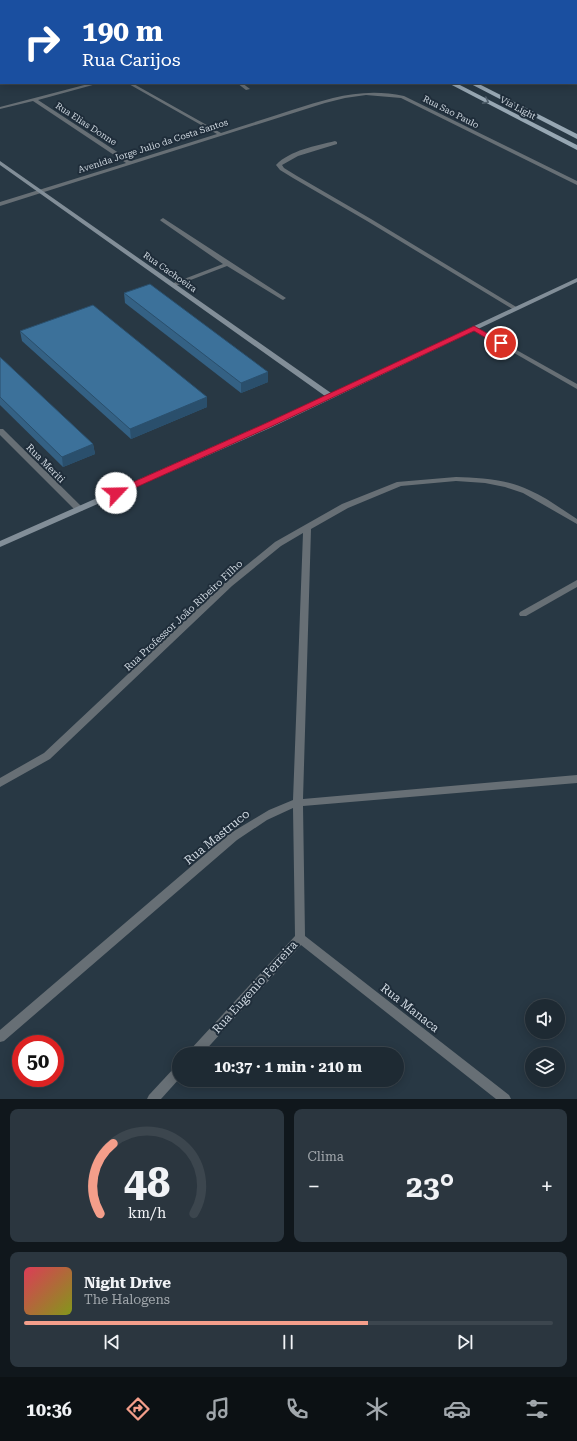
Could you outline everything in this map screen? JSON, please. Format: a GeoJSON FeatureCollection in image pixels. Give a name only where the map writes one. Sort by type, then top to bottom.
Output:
{"type":"FeatureCollection","features":[{"type":"Feature","properties":{"kind":"main road","name":"Via Light"},"geometry":{"type":"LineString","coordinates":[[453,84],[577,148]]}},
{"type":"Feature","properties":{"kind":"main road","name":"Via Light"},"geometry":{"type":"LineString","coordinates":[[474,84],[577,137]]}},
{"type":"Feature","properties":{"kind":"main road","name":"Rua Cachoeira"},"geometry":{"type":"LineString","coordinates":[[0,163],[330,396]]}},
{"type":"Feature","properties":{"kind":"main road"},"geometry":{"type":"LineString","coordinates":[[0,544],[330,396],[577,280]]}},
{"type":"Feature","properties":{"kind":"street"},"geometry":{"type":"LineString","coordinates":[[0,108],[94,84]]}},
{"type":"Feature","properties":{"kind":"street"},"geometry":{"type":"LineString","coordinates":[[131,84],[220,134]]}},
{"type":"Feature","properties":{"kind":"street"},"geometry":{"type":"LineString","coordinates":[[240,84],[248,89]]}},
{"type":"Feature","properties":{"kind":"street","name":"Rua Sao Paulo"},"geometry":{"type":"LineString","coordinates":[[311,106],[345,95],[364,93],[386,94],[402,97],[577,183]]}},
{"type":"Feature","properties":{"kind":"street","name":"Rua Elias Donne"},"geometry":{"type":"LineString","coordinates":[[33,100],[130,163]]}},
{"type":"Feature","properties":{"kind":"street","name":"Avenida Jorge Julio da Costa Santos"},"geometry":{"type":"LineString","coordinates":[[0,204],[311,106]]}},
{"type":"Feature","properties":{"kind":"street"},"geometry":{"type":"LineString","coordinates":[[335,143],[296,156],[281,162],[279,165],[282,169],[295,178],[369,220],[516,309]]}},
{"type":"Feature","properties":{"kind":"street"},"geometry":{"type":"LineString","coordinates":[[163,220],[228,264],[283,298]]}},
{"type":"Feature","properties":{"kind":"street"},"geometry":{"type":"LineString","coordinates":[[173,285],[228,264]]}},
{"type":"Feature","properties":{"kind":"street"},"geometry":{"type":"LineString","coordinates":[[474,328],[577,387]]}},
{"type":"Feature","properties":{"kind":"street","name":"Rua Meriti"},"geometry":{"type":"LineString","coordinates":[[0,431],[79,509]]}},
{"type":"Feature","properties":{"kind":"street","name":"Rua Professor João Ribeiro Filho"},"geometry":{"type":"LineString","coordinates":[[0,783],[46,756],[229,584],[278,544],[345,506],[400,484],[456,480],[506,485],[526,491],[577,522]]}},
{"type":"Feature","properties":{"kind":"street"},"geometry":{"type":"LineString","coordinates":[[300,938],[298,803],[307,527]]}},
{"type":"Feature","properties":{"kind":"street"},"geometry":{"type":"LineString","coordinates":[[523,614],[577,583]]}},
{"type":"Feature","properties":{"kind":"street","name":"Rua Mastruco"},"geometry":{"type":"LineString","coordinates":[[0,1038],[233,837],[265,815],[282,807],[298,803],[577,779]]}},
{"type":"Feature","properties":{"kind":"street","name":"Rua Eugenio Ferreira"},"geometry":{"type":"LineString","coordinates":[[200,1047],[300,938]]}},
{"type":"Feature","properties":{"kind":"street","name":"Rua Manaca"},"geometry":{"type":"LineString","coordinates":[[300,938],[505,1099]]}},
{"type":"Feature","properties":{"kind":"street"},"geometry":{"type":"LineString","coordinates":[[153,1099],[172,1079]]}},
{"type":"Feature","properties":{"kind":"building"},"geometry":{"type":"Polygon","coordinates":[[[150,284],[268,372],[241,383],[124,293],[150,284]]]}},
{"type":"Feature","properties":{"kind":"building"},"geometry":{"type":"Polygon","coordinates":[[[93,305],[207,397],[130,429],[20,331],[93,305]]]}},
{"type":"Feature","properties":{"kind":"building"},"geometry":{"type":"Polygon","coordinates":[[[0,357],[93,444],[62,457],[0,397],[0,357]]]}},
{"type":"Feature","properties":{"kind":"route"},"geometry":{"type":"LineString","coordinates":[[116,493],[267,426],[474,328],[501,343]]}}]}
